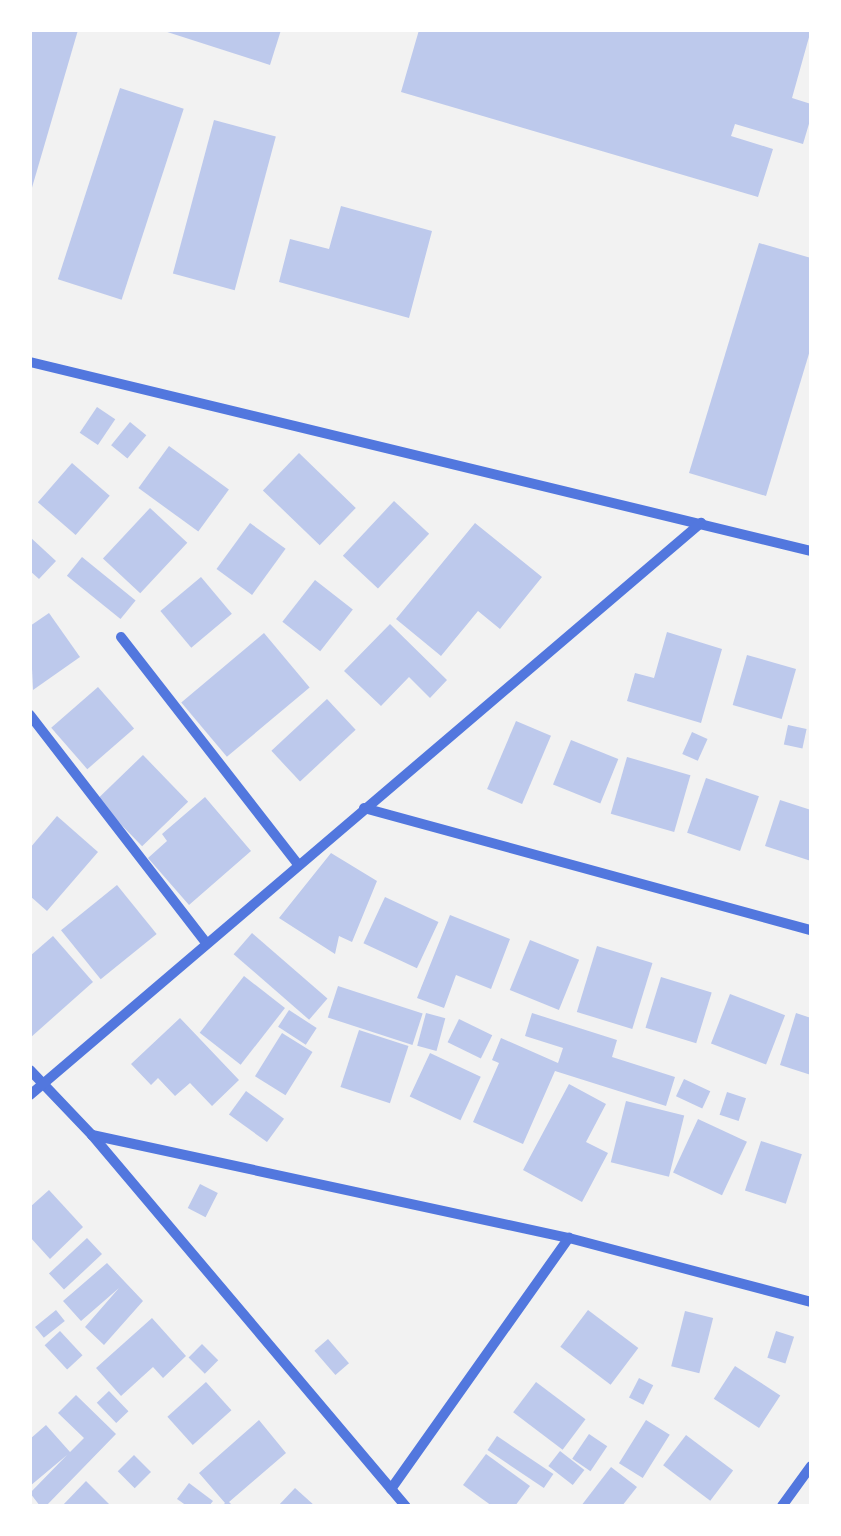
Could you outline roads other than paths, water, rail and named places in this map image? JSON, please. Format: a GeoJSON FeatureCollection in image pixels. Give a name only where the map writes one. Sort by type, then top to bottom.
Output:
{"type":"FeatureCollection","features":[{"type":"Feature","properties":{"kind":"street"},"geometry":{"type":"LineString","coordinates":[[30,362],[811,551]]}},
{"type":"Feature","properties":{"kind":"street"},"geometry":{"type":"LineString","coordinates":[[30,1095],[700,522]]}},
{"type":"Feature","properties":{"kind":"street"},"geometry":{"type":"LineString","coordinates":[[120,637],[298,864]]}},
{"type":"Feature","properties":{"kind":"street"},"geometry":{"type":"LineString","coordinates":[[30,715],[207,944]]}},
{"type":"Feature","properties":{"kind":"street"},"geometry":{"type":"LineString","coordinates":[[364,808],[811,930]]}},
{"type":"Feature","properties":{"kind":"street"},"geometry":{"type":"LineString","coordinates":[[30,1070],[92,1135],[406,1506]]}},
{"type":"Feature","properties":{"kind":"street"},"geometry":{"type":"LineString","coordinates":[[92,1135],[569,1238],[811,1302]]}},
{"type":"Feature","properties":{"kind":"street"},"geometry":{"type":"LineString","coordinates":[[391,1489],[569,1238]]}},
{"type":"Feature","properties":{"kind":"street"},"geometry":{"type":"LineString","coordinates":[[782,1506],[811,1466]]}}]}
